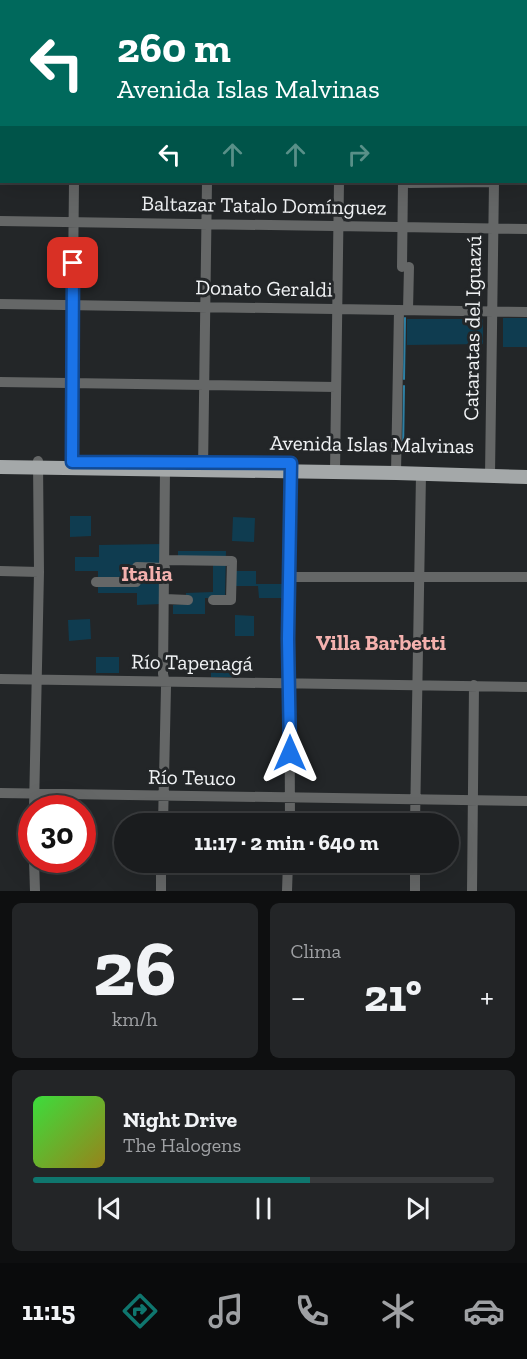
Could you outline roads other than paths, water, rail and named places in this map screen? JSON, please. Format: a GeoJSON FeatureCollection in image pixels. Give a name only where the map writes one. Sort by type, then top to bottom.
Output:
{"type":"FeatureCollection","features":[{"type":"Feature","properties":{"kind":"main road","name":"Avenida Islas Malvinas"},"geometry":{"type":"LineString","coordinates":[[0,459],[71,465],[490,471],[527,477]]}},
{"type":"Feature","properties":{"kind":"main road","name":"Avenida Islas Malvinas"},"geometry":{"type":"LineString","coordinates":[[0,467],[38,464]]}},
{"type":"Feature","properties":{"kind":"main road","name":"Avenida Islas Malvinas"},"geometry":{"type":"LineString","coordinates":[[71,465],[165,470],[203,466]]}},
{"type":"Feature","properties":{"kind":"main road","name":"Avenida Islas Malvinas"},"geometry":{"type":"LineString","coordinates":[[396,469],[421,474],[527,468]]}},
{"type":"Feature","properties":{"kind":"street"},"geometry":{"type":"LineString","coordinates":[[71,465],[74,183]]}},
{"type":"Feature","properties":{"kind":"street"},"geometry":{"type":"LineString","coordinates":[[203,466],[207,183]]}},
{"type":"Feature","properties":{"kind":"street"},"geometry":{"type":"LineString","coordinates":[[335,468],[339,183]]}},
{"type":"Feature","properties":{"kind":"street"},"geometry":{"type":"LineString","coordinates":[[396,469],[404,310],[403,227],[406,183]]}},
{"type":"Feature","properties":{"kind":"street","name":"Cataratas del Iguazú"},"geometry":{"type":"LineString","coordinates":[[490,471],[494,183]]}},
{"type":"Feature","properties":{"kind":"street","name":"Baltazar Tatalo Domínguez"},"geometry":{"type":"LineString","coordinates":[[0,221],[527,230]]}},
{"type":"Feature","properties":{"kind":"street","name":"Donato Geraldi"},"geometry":{"type":"LineString","coordinates":[[0,304],[527,312]]}},
{"type":"Feature","properties":{"kind":"street"},"geometry":{"type":"LineString","coordinates":[[0,382],[336,387]]}},
{"type":"Feature","properties":{"kind":"street"},"geometry":{"type":"LineString","coordinates":[[33,793],[39,572],[38,464]]}},
{"type":"Feature","properties":{"kind":"street"},"geometry":{"type":"LineString","coordinates":[[290,813],[289,577],[291,467]]}},
{"type":"Feature","properties":{"kind":"street"},"geometry":{"type":"LineString","coordinates":[[163,813],[165,470]]}},
{"type":"Feature","properties":{"kind":"street"},"geometry":{"type":"LineString","coordinates":[[415,813],[421,474]]}},
{"type":"Feature","properties":{"kind":"street"},"geometry":{"type":"LineString","coordinates":[[96,582],[136,582],[137,567],[232,561],[231,600],[213,600]]}},
{"type":"Feature","properties":{"kind":"street"},"geometry":{"type":"LineString","coordinates":[[0,571],[39,572]]}},
{"type":"Feature","properties":{"kind":"street"},"geometry":{"type":"LineString","coordinates":[[289,577],[527,578]]}},
{"type":"Feature","properties":{"kind":"street"},"geometry":{"type":"LineString","coordinates":[[165,599],[188,600]]}},
{"type":"Feature","properties":{"kind":"street","name":"Río Tapenagá"},"geometry":{"type":"LineString","coordinates":[[0,679],[527,687]]}},
{"type":"Feature","properties":{"kind":"street"},"geometry":{"type":"LineString","coordinates":[[472,891],[474,685]]}},
{"type":"Feature","properties":{"kind":"street","name":"Río Teuco"},"geometry":{"type":"LineString","coordinates":[[0,793],[527,801]]}},
{"type":"Feature","properties":{"kind":"street"},"geometry":{"type":"LineString","coordinates":[[34,873],[35,891]]}},
{"type":"Feature","properties":{"kind":"street"},"geometry":{"type":"LineString","coordinates":[[161,873],[161,891]]}},
{"type":"Feature","properties":{"kind":"street"},"geometry":{"type":"LineString","coordinates":[[287,891],[288,873]]}},
{"type":"Feature","properties":{"kind":"street"},"geometry":{"type":"LineString","coordinates":[[415,873],[415,891]]}},
{"type":"Feature","properties":{"kind":"waterway"},"geometry":{"type":"LineString","coordinates":[[404,379],[405,318]]}},
{"type":"Feature","properties":{"kind":"waterway"},"geometry":{"type":"LineString","coordinates":[[403,453],[404,386]]}},
{"type":"Feature","properties":{"kind":"district","name":"Italia"},"geometry":{"type":"Point","coordinates":[147,573]}},
{"type":"Feature","properties":{"kind":"district","name":"Villa Barbetti"},"geometry":{"type":"Point","coordinates":[381,642]}}]}
